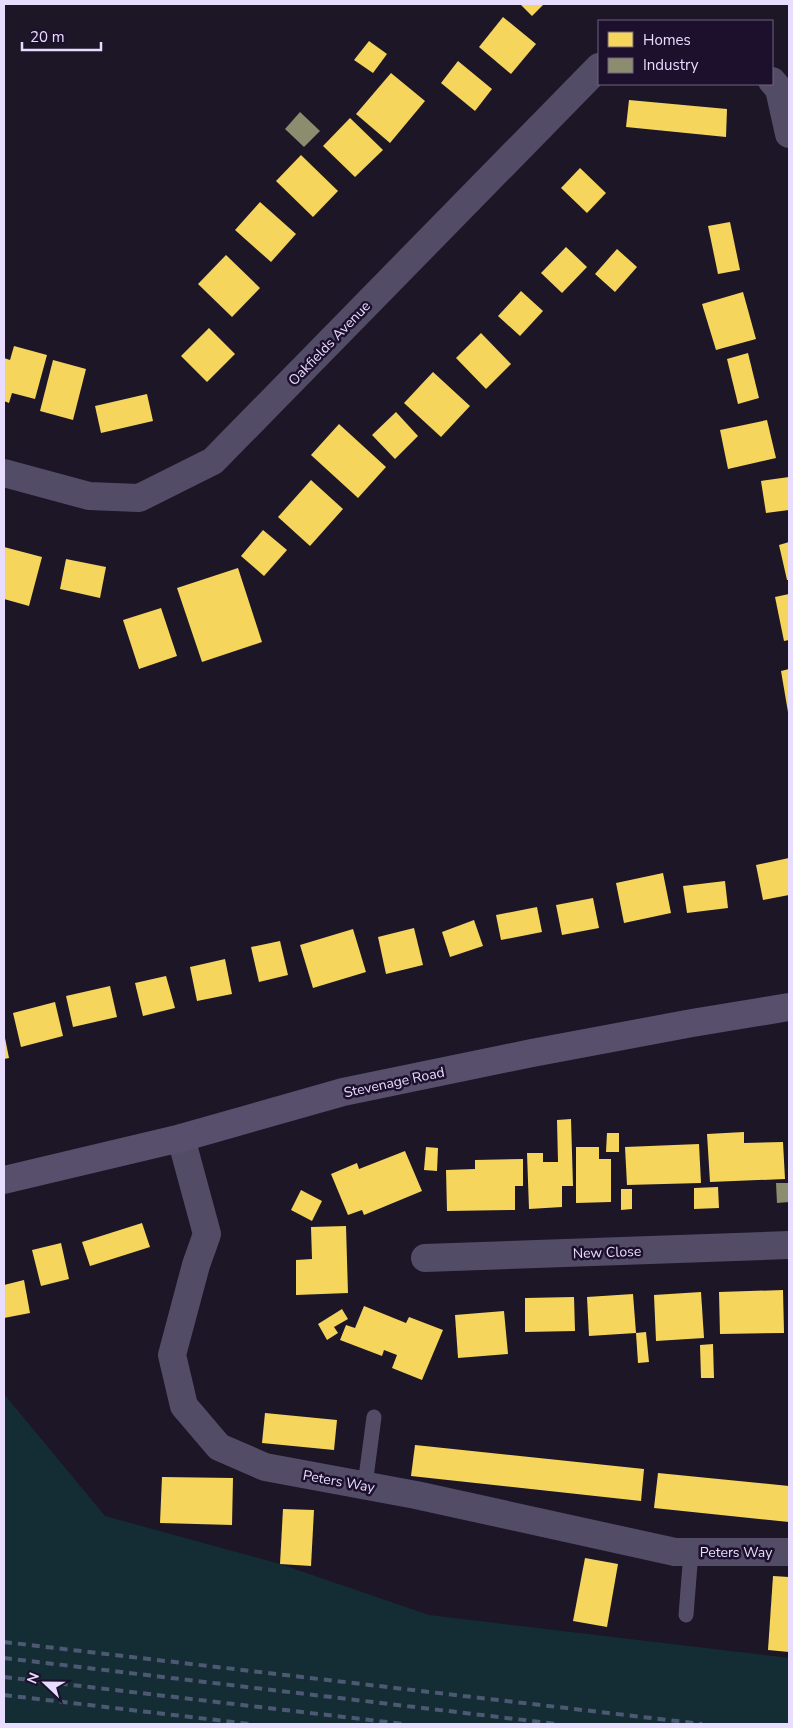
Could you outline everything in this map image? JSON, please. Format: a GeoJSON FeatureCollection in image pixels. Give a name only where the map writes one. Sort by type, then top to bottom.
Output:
{"type":"FeatureCollection","features":[{"type":"Feature","properties":{"kind":"main road","name":"Stevenage Road"},"geometry":{"type":"LineString","coordinates":[[4,1180],[181,1138],[343,1092],[570,1046],[789,1007]]}},
{"type":"Feature","properties":{"kind":"street","name":"Oakfields Avenue"},"geometry":{"type":"LineString","coordinates":[[4,473],[89,496],[138,498],[213,461],[598,68]]}},
{"type":"Feature","properties":{"kind":"street"},"geometry":{"type":"LineString","coordinates":[[773,82],[779,89],[789,134]]}},
{"type":"Feature","properties":{"kind":"street","name":"Peters Way"},"geometry":{"type":"LineString","coordinates":[[181,1138],[207,1234],[196,1266],[172,1354],[184,1406],[218,1447],[265,1467],[416,1495],[676,1552],[789,1552]]}},
{"type":"Feature","properties":{"kind":"street","name":"New Close"},"geometry":{"type":"LineString","coordinates":[[424,1258],[789,1245]]}},
{"type":"Feature","properties":{"kind":"lane"},"geometry":{"type":"LineString","coordinates":[[365,1485],[374,1417]]}},
{"type":"Feature","properties":{"kind":"lane"},"geometry":{"type":"LineString","coordinates":[[686,1615],[691,1552]]}},
{"type":"Feature","properties":{"kind":"shaded area"},"geometry":{"type":"Polygon","coordinates":[[[4,1394],[105,1516],[280,1564],[429,1615],[789,1658],[789,1724],[4,1724],[4,1394]]]}},
{"type":"Feature","properties":{"kind":"building: Homes"},"geometry":{"type":"Polygon","coordinates":[[[520,4],[544,4],[532,16],[520,4]]]}},
{"type":"Feature","properties":{"kind":"building: Homes"},"geometry":{"type":"Polygon","coordinates":[[[503,17],[536,44],[511,74],[479,47],[503,17]]]}},
{"type":"Feature","properties":{"kind":"building: Homes"},"geometry":{"type":"Polygon","coordinates":[[[369,41],[387,54],[373,73],[354,60],[369,41]]]}},
{"type":"Feature","properties":{"kind":"building: Homes"},"geometry":{"type":"Polygon","coordinates":[[[458,61],[492,89],[475,111],[441,83],[458,61]]]}},
{"type":"Feature","properties":{"kind":"building: Homes"},"geometry":{"type":"Polygon","coordinates":[[[391,73],[425,101],[390,143],[356,114],[391,73]]]}},
{"type":"Feature","properties":{"kind":"building: Homes"},"geometry":{"type":"Polygon","coordinates":[[[629,100],[727,109],[726,137],[626,127],[629,100]]]}},
{"type":"Feature","properties":{"kind":"building: Homes"},"geometry":{"type":"Polygon","coordinates":[[[350,118],[383,150],[355,177],[323,146],[350,118]]]}},
{"type":"Feature","properties":{"kind":"building: Homes"},"geometry":{"type":"Polygon","coordinates":[[[301,155],[338,191],[313,217],[276,181],[301,155]]]}},
{"type":"Feature","properties":{"kind":"building: Homes"},"geometry":{"type":"Polygon","coordinates":[[[580,168],[606,193],[587,213],[561,188],[580,168]]]}},
{"type":"Feature","properties":{"kind":"building: Homes"},"geometry":{"type":"Polygon","coordinates":[[[260,202],[296,234],[271,262],[235,230],[260,202]]]}},
{"type":"Feature","properties":{"kind":"building: Homes"},"geometry":{"type":"Polygon","coordinates":[[[730,222],[740,270],[718,274],[708,226],[730,222]]]}},
{"type":"Feature","properties":{"kind":"building: Homes"},"geometry":{"type":"Polygon","coordinates":[[[566,247],[587,267],[562,293],[541,273],[566,247]]]}},
{"type":"Feature","properties":{"kind":"building: Homes"},"geometry":{"type":"Polygon","coordinates":[[[617,249],[637,267],[615,292],[595,274],[617,249]]]}},
{"type":"Feature","properties":{"kind":"building: Homes"},"geometry":{"type":"Polygon","coordinates":[[[226,255],[260,288],[232,317],[198,284],[226,255]]]}},
{"type":"Feature","properties":{"kind":"building: Homes"},"geometry":{"type":"Polygon","coordinates":[[[521,291],[543,311],[520,336],[498,316],[521,291]]]}},
{"type":"Feature","properties":{"kind":"building: Homes"},"geometry":{"type":"Polygon","coordinates":[[[743,292],[756,339],[716,350],[702,304],[743,292]]]}},
{"type":"Feature","properties":{"kind":"building: Homes"},"geometry":{"type":"Polygon","coordinates":[[[209,328],[235,354],[207,382],[181,356],[209,328]]]}},
{"type":"Feature","properties":{"kind":"building: Homes"},"geometry":{"type":"Polygon","coordinates":[[[481,333],[511,364],[486,389],[456,358],[481,333]]]}},
{"type":"Feature","properties":{"kind":"building: Homes"},"geometry":{"type":"Polygon","coordinates":[[[14,346],[47,355],[35,399],[12,393],[9,403],[4,401],[4,358],[10,360],[14,346]]]}},
{"type":"Feature","properties":{"kind":"building: Homes"},"geometry":{"type":"Polygon","coordinates":[[[748,353],[759,398],[738,404],[727,359],[748,353]]]}},
{"type":"Feature","properties":{"kind":"building: Homes"},"geometry":{"type":"Polygon","coordinates":[[[53,360],[86,369],[73,420],[40,411],[53,360]]]}},
{"type":"Feature","properties":{"kind":"building: Homes"},"geometry":{"type":"Polygon","coordinates":[[[433,372],[470,406],[441,437],[404,403],[433,372]]]}},
{"type":"Feature","properties":{"kind":"building: Homes"},"geometry":{"type":"Polygon","coordinates":[[[147,394],[153,421],[101,433],[95,406],[147,394]]]}},
{"type":"Feature","properties":{"kind":"building: Homes"},"geometry":{"type":"Polygon","coordinates":[[[396,412],[418,436],[395,459],[372,435],[396,412]]]}},
{"type":"Feature","properties":{"kind":"building: Homes"},"geometry":{"type":"Polygon","coordinates":[[[767,420],[776,458],[728,469],[720,430],[767,420]]]}},
{"type":"Feature","properties":{"kind":"building: Homes"},"geometry":{"type":"Polygon","coordinates":[[[339,424],[386,467],[358,498],[311,455],[339,424]]]}},
{"type":"Feature","properties":{"kind":"building: Homes"},"geometry":{"type":"Polygon","coordinates":[[[789,477],[789,510],[766,513],[761,481],[789,477]]]}},
{"type":"Feature","properties":{"kind":"building: Homes"},"geometry":{"type":"Polygon","coordinates":[[[311,480],[343,509],[310,546],[278,517],[311,480]]]}},
{"type":"Feature","properties":{"kind":"building: Homes"},"geometry":{"type":"Polygon","coordinates":[[[263,530],[287,550],[264,576],[241,556],[263,530]]]}},
{"type":"Feature","properties":{"kind":"building: Homes"},"geometry":{"type":"Polygon","coordinates":[[[789,542],[789,580],[787,580],[779,545],[789,542]]]}},
{"type":"Feature","properties":{"kind":"building: Homes"},"geometry":{"type":"Polygon","coordinates":[[[4,547],[42,557],[29,606],[4,599],[4,547]]]}},
{"type":"Feature","properties":{"kind":"building: Homes"},"geometry":{"type":"Polygon","coordinates":[[[66,559],[106,567],[100,598],[60,589],[66,559]]]}},
{"type":"Feature","properties":{"kind":"building: Homes"},"geometry":{"type":"Polygon","coordinates":[[[238,568],[262,642],[202,662],[177,588],[238,568]]]}},
{"type":"Feature","properties":{"kind":"building: Homes"},"geometry":{"type":"Polygon","coordinates":[[[789,594],[789,640],[784,641],[775,597],[789,594]]]}},
{"type":"Feature","properties":{"kind":"building: Homes"},"geometry":{"type":"Polygon","coordinates":[[[161,608],[177,656],[139,669],[123,620],[161,608]]]}},
{"type":"Feature","properties":{"kind":"building: Homes"},"geometry":{"type":"Polygon","coordinates":[[[789,669],[789,712],[788,712],[781,671],[789,669]]]}},
{"type":"Feature","properties":{"kind":"building: Homes"},"geometry":{"type":"Polygon","coordinates":[[[789,858],[789,895],[763,900],[756,865],[789,858]]]}},
{"type":"Feature","properties":{"kind":"building: Homes"},"geometry":{"type":"Polygon","coordinates":[[[663,873],[671,913],[624,923],[616,883],[663,873]]]}},
{"type":"Feature","properties":{"kind":"building: Homes"},"geometry":{"type":"Polygon","coordinates":[[[725,881],[728,908],[687,913],[683,886],[725,881]]]}},
{"type":"Feature","properties":{"kind":"building: Homes"},"geometry":{"type":"Polygon","coordinates":[[[593,898],[599,928],[562,935],[556,905],[593,898]]]}},
{"type":"Feature","properties":{"kind":"building: Homes"},"geometry":{"type":"Polygon","coordinates":[[[537,907],[542,932],[501,940],[496,915],[537,907]]]}},
{"type":"Feature","properties":{"kind":"building: Homes"},"geometry":{"type":"Polygon","coordinates":[[[474,920],[483,946],[450,957],[442,932],[474,920]]]}},
{"type":"Feature","properties":{"kind":"building: Homes"},"geometry":{"type":"Polygon","coordinates":[[[414,928],[423,965],[386,974],[378,937],[414,928]]]}},
{"type":"Feature","properties":{"kind":"building: Homes"},"geometry":{"type":"Polygon","coordinates":[[[353,929],[366,972],[313,988],[300,945],[353,929]]]}},
{"type":"Feature","properties":{"kind":"building: Homes"},"geometry":{"type":"Polygon","coordinates":[[[280,941],[288,975],[259,982],[251,947],[280,941]]]}},
{"type":"Feature","properties":{"kind":"building: Homes"},"geometry":{"type":"Polygon","coordinates":[[[225,959],[232,994],[197,1001],[190,967],[225,959]]]}},
{"type":"Feature","properties":{"kind":"building: Homes"},"geometry":{"type":"Polygon","coordinates":[[[166,976],[175,1008],[143,1016],[135,983],[166,976]]]}},
{"type":"Feature","properties":{"kind":"building: Homes"},"geometry":{"type":"Polygon","coordinates":[[[110,986],[117,1017],[73,1027],[66,996],[110,986]]]}},
{"type":"Feature","properties":{"kind":"building: Homes"},"geometry":{"type":"Polygon","coordinates":[[[55,1002],[63,1036],[21,1047],[13,1013],[55,1002]]]}},
{"type":"Feature","properties":{"kind":"building: Homes"},"geometry":{"type":"Polygon","coordinates":[[[4,1033],[9,1058],[4,1059],[4,1033]]]}},
{"type":"Feature","properties":{"kind":"building: Homes"},"geometry":{"type":"Polygon","coordinates":[[[571,1119],[573,1186],[562,1186],[562,1207],[529,1209],[527,1153],[543,1153],[543,1162],[558,1162],[557,1120],[571,1119]]]}},
{"type":"Feature","properties":{"kind":"building: Homes"},"geometry":{"type":"Polygon","coordinates":[[[744,1132],[744,1143],[783,1142],[785,1179],[710,1182],[707,1134],[744,1132]]]}},
{"type":"Feature","properties":{"kind":"building: Homes"},"geometry":{"type":"Polygon","coordinates":[[[607,1133],[619,1133],[619,1152],[606,1152],[607,1133]]]}},
{"type":"Feature","properties":{"kind":"building: Homes"},"geometry":{"type":"Polygon","coordinates":[[[699,1144],[701,1183],[627,1185],[625,1147],[699,1144]]]}},
{"type":"Feature","properties":{"kind":"building: Homes"},"geometry":{"type":"Polygon","coordinates":[[[426,1147],[438,1148],[437,1171],[424,1170],[426,1147]]]}},
{"type":"Feature","properties":{"kind":"building: Homes"},"geometry":{"type":"Polygon","coordinates":[[[576,1147],[599,1147],[599,1159],[611,1159],[611,1202],[576,1203],[576,1147]]]}},
{"type":"Feature","properties":{"kind":"building: Homes"},"geometry":{"type":"Polygon","coordinates":[[[405,1151],[422,1191],[364,1215],[362,1210],[348,1215],[331,1174],[357,1163],[359,1169],[405,1151]]]}},
{"type":"Feature","properties":{"kind":"building: Homes"},"geometry":{"type":"Polygon","coordinates":[[[523,1159],[523,1186],[515,1186],[515,1210],[447,1211],[446,1170],[475,1169],[475,1160],[523,1159]]]}},
{"type":"Feature","properties":{"kind":"building: Homes"},"geometry":{"type":"Polygon","coordinates":[[[718,1187],[719,1208],[694,1209],[694,1188],[718,1187]]]}},
{"type":"Feature","properties":{"kind":"building: Homes"},"geometry":{"type":"Polygon","coordinates":[[[621,1189],[632,1189],[632,1209],[621,1210],[621,1189]]]}},
{"type":"Feature","properties":{"kind":"building: Homes"},"geometry":{"type":"Polygon","coordinates":[[[301,1190],[322,1201],[312,1221],[291,1210],[301,1190]]]}},
{"type":"Feature","properties":{"kind":"building: Homes"},"geometry":{"type":"Polygon","coordinates":[[[142,1223],[150,1247],[90,1266],[82,1242],[142,1223]]]}},
{"type":"Feature","properties":{"kind":"building: Homes"},"geometry":{"type":"Polygon","coordinates":[[[346,1226],[348,1293],[296,1295],[296,1260],[312,1259],[311,1227],[346,1226]]]}},
{"type":"Feature","properties":{"kind":"building: Homes"},"geometry":{"type":"Polygon","coordinates":[[[61,1243],[69,1279],[41,1286],[32,1250],[61,1243]]]}},
{"type":"Feature","properties":{"kind":"building: Homes"},"geometry":{"type":"Polygon","coordinates":[[[24,1280],[30,1313],[4,1318],[4,1285],[24,1280]]]}},
{"type":"Feature","properties":{"kind":"building: Homes"},"geometry":{"type":"Polygon","coordinates":[[[783,1290],[784,1333],[720,1334],[719,1292],[783,1290]]]}},
{"type":"Feature","properties":{"kind":"building: Homes"},"geometry":{"type":"Polygon","coordinates":[[[701,1292],[704,1338],[656,1341],[654,1295],[701,1292]]]}},
{"type":"Feature","properties":{"kind":"building: Homes"},"geometry":{"type":"Polygon","coordinates":[[[633,1294],[636,1333],[589,1336],[587,1297],[633,1294]]]}},
{"type":"Feature","properties":{"kind":"building: Homes"},"geometry":{"type":"Polygon","coordinates":[[[574,1297],[575,1331],[525,1332],[525,1298],[574,1297]]]}},
{"type":"Feature","properties":{"kind":"building: Homes"},"geometry":{"type":"Polygon","coordinates":[[[364,1306],[406,1323],[409,1317],[443,1330],[422,1380],[392,1368],[397,1355],[384,1350],[382,1356],[340,1340],[346,1325],[355,1328],[364,1306]]]}},
{"type":"Feature","properties":{"kind":"building: Homes"},"geometry":{"type":"Polygon","coordinates":[[[342,1309],[348,1319],[334,1327],[338,1333],[327,1340],[318,1324],[342,1309]]]}},
{"type":"Feature","properties":{"kind":"building: Homes"},"geometry":{"type":"Polygon","coordinates":[[[504,1311],[508,1354],[458,1358],[455,1315],[504,1311]]]}},
{"type":"Feature","properties":{"kind":"building: Homes"},"geometry":{"type":"Polygon","coordinates":[[[646,1332],[649,1362],[638,1363],[636,1333],[646,1332]]]}},
{"type":"Feature","properties":{"kind":"building: Homes"},"geometry":{"type":"Polygon","coordinates":[[[713,1344],[714,1378],[701,1378],[700,1345],[713,1344]]]}},
{"type":"Feature","properties":{"kind":"building: Homes"},"geometry":{"type":"Polygon","coordinates":[[[265,1413],[337,1420],[334,1450],[262,1443],[265,1413]]]}},
{"type":"Feature","properties":{"kind":"building: Homes"},"geometry":{"type":"Polygon","coordinates":[[[415,1445],[644,1469],[641,1501],[411,1476],[415,1445]]]}},
{"type":"Feature","properties":{"kind":"building: Homes"},"geometry":{"type":"Polygon","coordinates":[[[658,1473],[789,1486],[789,1522],[654,1508],[658,1473]]]}},
{"type":"Feature","properties":{"kind":"building: Homes"},"geometry":{"type":"Polygon","coordinates":[[[162,1477],[233,1478],[232,1525],[160,1523],[162,1477]]]}},
{"type":"Feature","properties":{"kind":"building: Homes"},"geometry":{"type":"Polygon","coordinates":[[[283,1509],[314,1510],[311,1566],[280,1564],[283,1509]]]}},
{"type":"Feature","properties":{"kind":"building: Homes"},"geometry":{"type":"Polygon","coordinates":[[[585,1558],[618,1564],[607,1627],[573,1621],[585,1558]]]}},
{"type":"Feature","properties":{"kind":"building: Homes"},"geometry":{"type":"Polygon","coordinates":[[[773,1576],[789,1577],[789,1652],[768,1650],[773,1576]]]}},
{"type":"Feature","properties":{"kind":"building: Industry"},"geometry":{"type":"Polygon","coordinates":[[[300,112],[320,131],[304,147],[285,129],[300,112]]]}},
{"type":"Feature","properties":{"kind":"building: Industry"},"geometry":{"type":"Polygon","coordinates":[[[776,1183],[789,1183],[789,1202],[777,1203],[776,1183]]]}},
{"type":"Feature","properties":{"kind":"railway"},"geometry":{"type":"LineString","coordinates":[[4,1642],[702,1724]]}},
{"type":"Feature","properties":{"kind":"railway"},"geometry":{"type":"LineString","coordinates":[[4,1658],[557,1724]]}},
{"type":"Feature","properties":{"kind":"railway"},"geometry":{"type":"LineString","coordinates":[[4,1677],[404,1724]]}},
{"type":"Feature","properties":{"kind":"railway"},"geometry":{"type":"LineString","coordinates":[[4,1695],[250,1724]]}}]}
